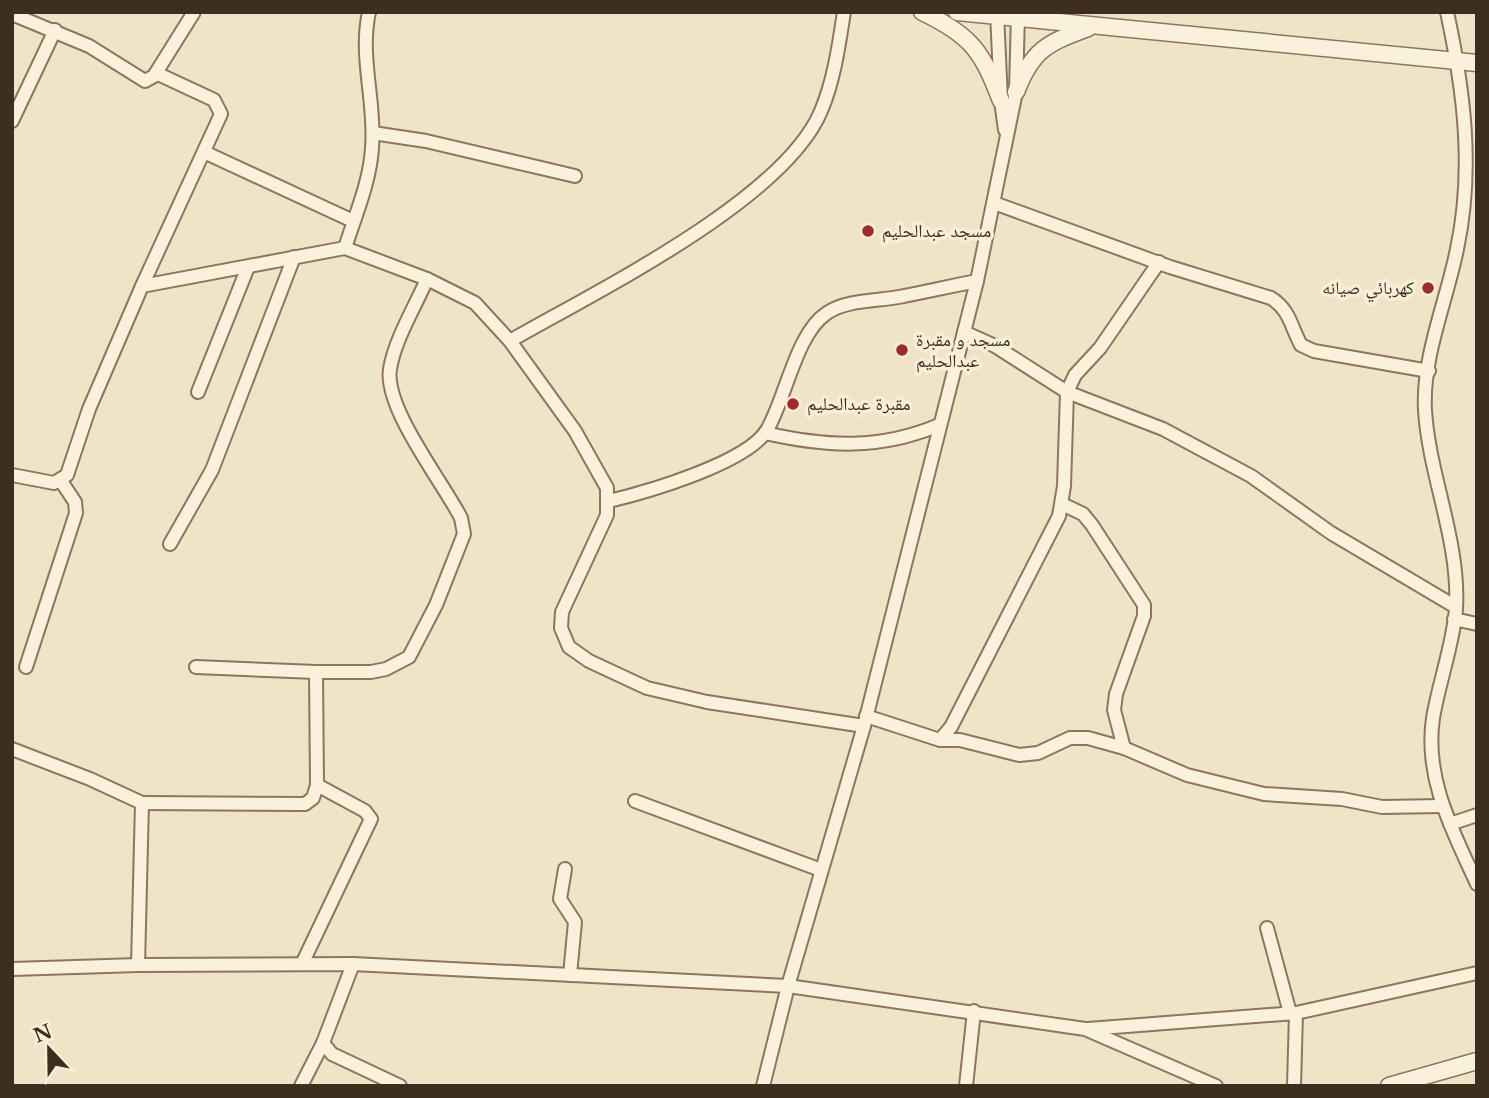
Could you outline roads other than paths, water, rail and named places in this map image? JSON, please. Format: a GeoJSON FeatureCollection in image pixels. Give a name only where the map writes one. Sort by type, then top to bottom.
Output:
{"type":"FeatureCollection","features":[{"type":"Feature","properties":{"kind":"street"},"geometry":{"type":"LineString","coordinates":[[12,14],[89,46],[145,81],[156,73],[194,12]]}},
{"type":"Feature","properties":{"kind":"street"},"geometry":{"type":"LineString","coordinates":[[345,248],[369,168],[373,133],[366,74],[365,27],[369,12]]}},
{"type":"Feature","properties":{"kind":"street"},"geometry":{"type":"LineString","coordinates":[[510,341],[659,254],[745,199],[795,154],[821,112],[844,12]]}},
{"type":"Feature","properties":{"kind":"street"},"geometry":{"type":"LineString","coordinates":[[922,12],[948,24],[978,50],[1001,101]]}},
{"type":"Feature","properties":{"kind":"street"},"geometry":{"type":"LineString","coordinates":[[957,12],[1477,63]]}},
{"type":"Feature","properties":{"kind":"street"},"geometry":{"type":"LineString","coordinates":[[1065,12],[1088,26]]}},
{"type":"Feature","properties":{"kind":"street"},"geometry":{"type":"LineString","coordinates":[[1447,12],[1458,62],[1468,163],[1458,248],[1429,371],[1425,411],[1449,529],[1455,613],[1433,720],[1432,767],[1442,806],[1477,884]]}},
{"type":"Feature","properties":{"kind":"street"},"geometry":{"type":"LineString","coordinates":[[997,15],[1001,101],[1007,143]]}},
{"type":"Feature","properties":{"kind":"street"},"geometry":{"type":"LineString","coordinates":[[763,1086],[788,986],[865,721],[977,281],[1016,92],[1018,16]]}},
{"type":"Feature","properties":{"kind":"street"},"geometry":{"type":"LineString","coordinates":[[1016,92],[1024,70],[1038,51],[1088,26]]}},
{"type":"Feature","properties":{"kind":"street"},"geometry":{"type":"LineString","coordinates":[[12,121],[55,30]]}},
{"type":"Feature","properties":{"kind":"street"},"geometry":{"type":"LineString","coordinates":[[12,475],[54,483],[67,475],[89,409],[142,286],[217,125],[220,107],[214,100],[156,73]]}},
{"type":"Feature","properties":{"kind":"street"},"geometry":{"type":"LineString","coordinates":[[373,133],[426,141],[575,176]]}},
{"type":"Feature","properties":{"kind":"street"},"geometry":{"type":"LineString","coordinates":[[204,152],[353,221]]}},
{"type":"Feature","properties":{"kind":"street"},"geometry":{"type":"LineString","coordinates":[[995,204],[1271,298],[1281,304],[1290,316],[1301,345],[1314,351],[1429,371]]}},
{"type":"Feature","properties":{"kind":"street"},"geometry":{"type":"LineString","coordinates":[[142,286],[345,248],[427,279],[475,303],[510,341],[575,432],[607,488],[607,515],[562,612],[561,628],[569,647],[589,661],[647,688],[707,702],[865,721],[940,740],[960,740],[1030,755],[1070,737],[1124,748],[1186,775],[1264,794],[1342,799],[1382,807],[1442,806]]}},
{"type":"Feature","properties":{"kind":"street"},"geometry":{"type":"LineString","coordinates":[[170,544],[212,470],[294,257]]}},
{"type":"Feature","properties":{"kind":"street"},"geometry":{"type":"LineString","coordinates":[[940,740],[951,727],[1062,504],[1067,392],[1075,375],[1100,348],[1159,262]]}},
{"type":"Feature","properties":{"kind":"street"},"geometry":{"type":"LineString","coordinates":[[198,392],[247,267]]}},
{"type":"Feature","properties":{"kind":"street"},"geometry":{"type":"LineString","coordinates":[[196,667],[371,672],[386,669],[409,657],[420,641],[461,544],[464,526],[400,415],[389,380],[395,353],[427,279]]}},
{"type":"Feature","properties":{"kind":"street"},"geometry":{"type":"LineString","coordinates":[[609,501],[645,492],[737,456],[765,433],[814,324],[824,314],[847,306],[977,281]]}},
{"type":"Feature","properties":{"kind":"street"},"geometry":{"type":"LineString","coordinates":[[964,332],[995,346],[1067,392],[1163,429],[1251,476],[1331,533],[1455,613],[1477,624]]}},
{"type":"Feature","properties":{"kind":"street"},"geometry":{"type":"LineString","coordinates":[[765,433],[806,442],[873,445],[912,436],[939,425]]}},
{"type":"Feature","properties":{"kind":"street"},"geometry":{"type":"LineString","coordinates":[[26,667],[76,513],[75,502],[61,481]]}},
{"type":"Feature","properties":{"kind":"street"},"geometry":{"type":"LineString","coordinates":[[1062,504],[1083,514],[1144,606],[1144,616],[1116,694],[1114,710],[1124,748]]}},
{"type":"Feature","properties":{"kind":"street"},"geometry":{"type":"LineString","coordinates":[[12,749],[90,779],[142,803],[305,804],[313,798],[317,785],[316,672]]}},
{"type":"Feature","properties":{"kind":"street"},"geometry":{"type":"LineString","coordinates":[[303,964],[371,819],[365,810],[317,785]]}},
{"type":"Feature","properties":{"kind":"street"},"geometry":{"type":"LineString","coordinates":[[635,801],[821,870]]}},
{"type":"Feature","properties":{"kind":"street"},"geometry":{"type":"LineString","coordinates":[[138,965],[142,803]]}},
{"type":"Feature","properties":{"kind":"street"},"geometry":{"type":"LineString","coordinates":[[1450,824],[1477,815]]}},
{"type":"Feature","properties":{"kind":"street"},"geometry":{"type":"LineString","coordinates":[[565,869],[560,899],[575,922],[570,975]]}},
{"type":"Feature","properties":{"kind":"street"},"geometry":{"type":"LineString","coordinates":[[1267,928],[1293,1013],[1294,1086]]}},
{"type":"Feature","properties":{"kind":"street"},"geometry":{"type":"LineString","coordinates":[[301,1086],[323,1043],[353,964]]}},
{"type":"Feature","properties":{"kind":"street"},"geometry":{"type":"LineString","coordinates":[[12,969],[138,965],[353,964],[788,986],[1085,1029],[1293,1013],[1477,973]]}},
{"type":"Feature","properties":{"kind":"street"},"geometry":{"type":"LineString","coordinates":[[966,1086],[974,1011]]}},
{"type":"Feature","properties":{"kind":"street"},"geometry":{"type":"LineString","coordinates":[[1085,1029],[1216,1086]]}},
{"type":"Feature","properties":{"kind":"street"},"geometry":{"type":"LineString","coordinates":[[323,1043],[331,1054],[400,1086]]}},
{"type":"Feature","properties":{"kind":"street"},"geometry":{"type":"LineString","coordinates":[[1389,1086],[1477,1061]]}},
{"type":"Feature","properties":{"kind":"place","name":"مسجد عبدالحليم"},"geometry":{"type":"Point","coordinates":[868,231]}},
{"type":"Feature","properties":{"kind":"place","name":"كهربائي صيانه"},"geometry":{"type":"Point","coordinates":[1428,288]}},
{"type":"Feature","properties":{"kind":"place","name":"مسجد و مقبرة عبدالحليم"},"geometry":{"type":"Point","coordinates":[902,350]}},
{"type":"Feature","properties":{"kind":"place","name":"مقبرة عبدالحليم"},"geometry":{"type":"Point","coordinates":[793,404]}}]}
